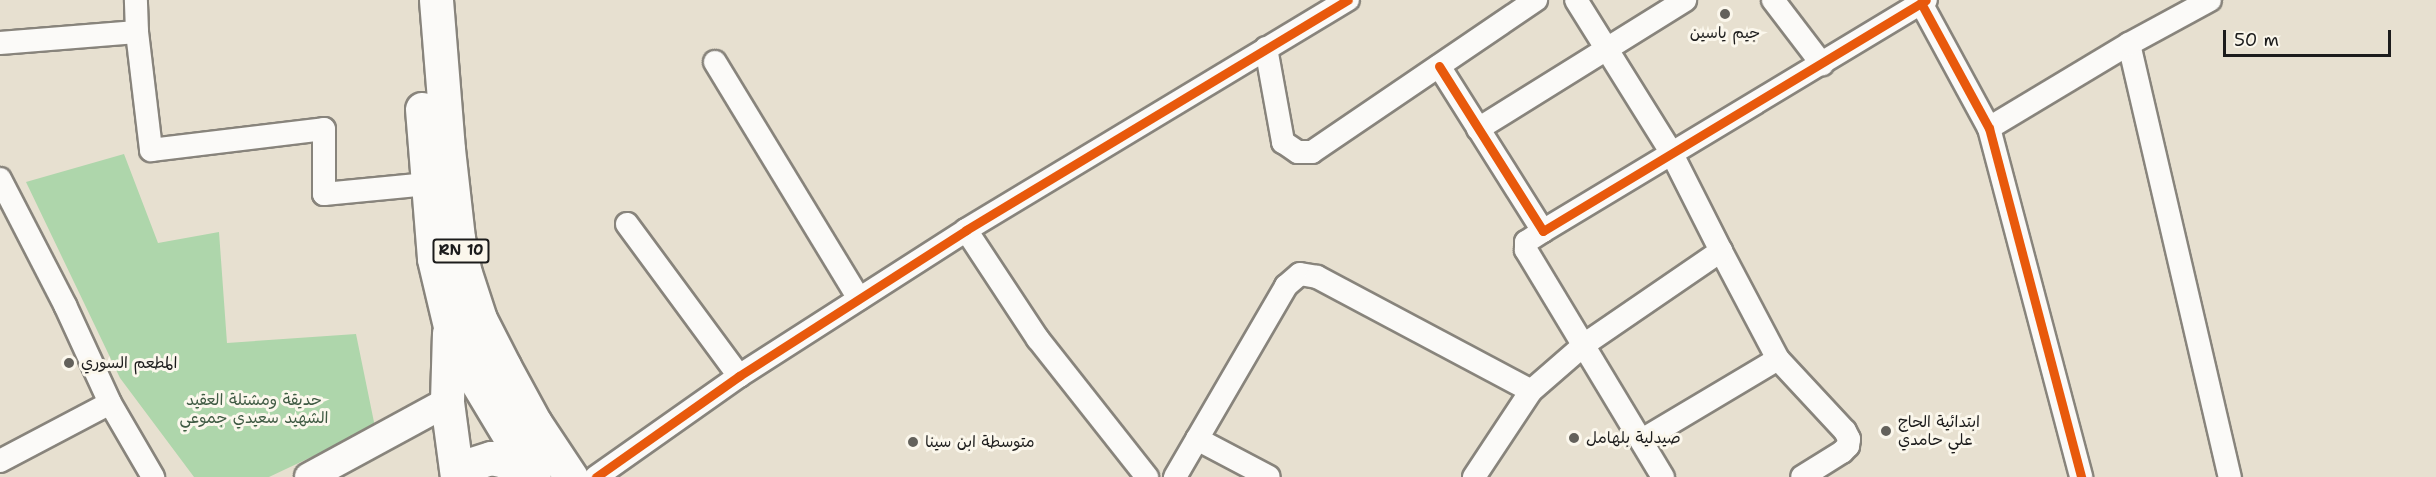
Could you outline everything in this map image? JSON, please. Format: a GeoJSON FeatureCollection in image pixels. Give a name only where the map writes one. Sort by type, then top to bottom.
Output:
{"type":"FeatureCollection","features":[{"type":"Feature","properties":{"kind":"main road","name":"RN 10"},"geometry":{"type":"LineString","coordinates":[[413,0],[434,259],[450,326],[522,470]]}},
{"type":"Feature","properties":{"kind":"main road","name":"RN 10"},"geometry":{"type":"LineString","coordinates":[[436,0],[448,149],[458,238],[465,273],[480,319],[535,423],[584,476]]}},
{"type":"Feature","properties":{"kind":"main road"},"geometry":{"type":"LineString","coordinates":[[450,326],[447,402],[459,477]]}},
{"type":"Feature","properties":{"kind":"main road"},"geometry":{"type":"LineString","coordinates":[[459,477],[469,465],[491,458],[522,470],[584,476]]}},
{"type":"Feature","properties":{"kind":"street"},"geometry":{"type":"LineString","coordinates":[[136,0],[136,32],[151,150],[324,129],[324,194],[428,184]]}},
{"type":"Feature","properties":{"kind":"street"},"geometry":{"type":"LineString","coordinates":[[584,476],[966,230],[1348,0]]}},
{"type":"Feature","properties":{"kind":"street"},"geometry":{"type":"LineString","coordinates":[[1266,48],[1283,142],[1298,152],[1312,152],[1536,0]]}},
{"type":"Feature","properties":{"kind":"street"},"geometry":{"type":"LineString","coordinates":[[1576,0],[1671,152],[1778,359],[1845,431],[1849,439],[1848,446],[1842,452],[1802,477]]}},
{"type":"Feature","properties":{"kind":"street"},"geometry":{"type":"LineString","coordinates":[[1479,129],[1684,0]]}},
{"type":"Feature","properties":{"kind":"street"},"geometry":{"type":"LineString","coordinates":[[1773,0],[1822,64]]}},
{"type":"Feature","properties":{"kind":"street"},"geometry":{"type":"LineString","coordinates":[[1989,128],[2129,44],[2182,7],[2210,0]]}},
{"type":"Feature","properties":{"kind":"street"},"geometry":{"type":"LineString","coordinates":[[1663,477],[1585,344],[1526,250],[1526,242],[1923,1],[1989,128],[2081,477]]}},
{"type":"Feature","properties":{"kind":"street"},"geometry":{"type":"LineString","coordinates":[[0,43],[136,32]]}},
{"type":"Feature","properties":{"kind":"street"},"geometry":{"type":"LineString","coordinates":[[2129,44],[2230,477]]}},
{"type":"Feature","properties":{"kind":"street"},"geometry":{"type":"LineString","coordinates":[[715,62],[859,299]]}},
{"type":"Feature","properties":{"kind":"street"},"geometry":{"type":"LineString","coordinates":[[1439,66],[1543,231]]}},
{"type":"Feature","properties":{"kind":"street"},"geometry":{"type":"LineString","coordinates":[[0,179],[65,305],[110,403],[153,477]]}},
{"type":"Feature","properties":{"kind":"street"},"geometry":{"type":"LineString","coordinates":[[627,224],[739,376]]}},
{"type":"Feature","properties":{"kind":"street"},"geometry":{"type":"LineString","coordinates":[[966,230],[1038,339],[1147,477]]}},
{"type":"Feature","properties":{"kind":"street"},"geometry":{"type":"LineString","coordinates":[[1474,477],[1531,391],[1585,344],[1721,251]]}},
{"type":"Feature","properties":{"kind":"street"},"geometry":{"type":"LineString","coordinates":[[1175,477],[1286,286],[1300,274],[1317,277],[1531,391]]}},
{"type":"Feature","properties":{"kind":"street"},"geometry":{"type":"LineString","coordinates":[[1642,440],[1778,359]]}},
{"type":"Feature","properties":{"kind":"street"},"geometry":{"type":"LineString","coordinates":[[309,477],[447,402]]}},
{"type":"Feature","properties":{"kind":"street"},"geometry":{"type":"LineString","coordinates":[[0,461],[110,403]]}},
{"type":"Feature","properties":{"kind":"street"},"geometry":{"type":"LineString","coordinates":[[1197,439],[1269,477]]}},
{"type":"Feature","properties":{"kind":"green space","name":"حديقة ومشتلة العقيد الشهيد سعيدي جموعي"},"geometry":{"type":"Polygon","coordinates":[[[124,154],[158,243],[219,232],[227,343],[356,334],[375,427],[269,477],[194,477],[120,378],[26,182],[124,154]]]}},
{"type":"Feature","properties":{"kind":"cycle path"},"geometry":{"type":"LineString","coordinates":[[596,477],[739,376],[966,230],[1348,0]]}},
{"type":"Feature","properties":{"kind":"cycle path"},"geometry":{"type":"LineString","coordinates":[[1439,66],[1543,231],[1926,0]]}},
{"type":"Feature","properties":{"kind":"cycle path"},"geometry":{"type":"LineString","coordinates":[[1921,3],[1989,128],[2081,477]]}},
{"type":"Feature","properties":{"kind":"place","name":"جيم ياسين"},"geometry":{"type":"Point","coordinates":[1725,14]}},
{"type":"Feature","properties":{"kind":"place","name":"المطعم السوري"},"geometry":{"type":"Point","coordinates":[69,363]}},
{"type":"Feature","properties":{"kind":"place","name":"ابتدائية الحاج علي حامدي"},"geometry":{"type":"Point","coordinates":[1886,431]}},
{"type":"Feature","properties":{"kind":"place","name":"صيدلية بلهامل"},"geometry":{"type":"Point","coordinates":[1574,438]}},
{"type":"Feature","properties":{"kind":"place","name":"متوسطة ابن سينا"},"geometry":{"type":"Point","coordinates":[913,442]}}]}
